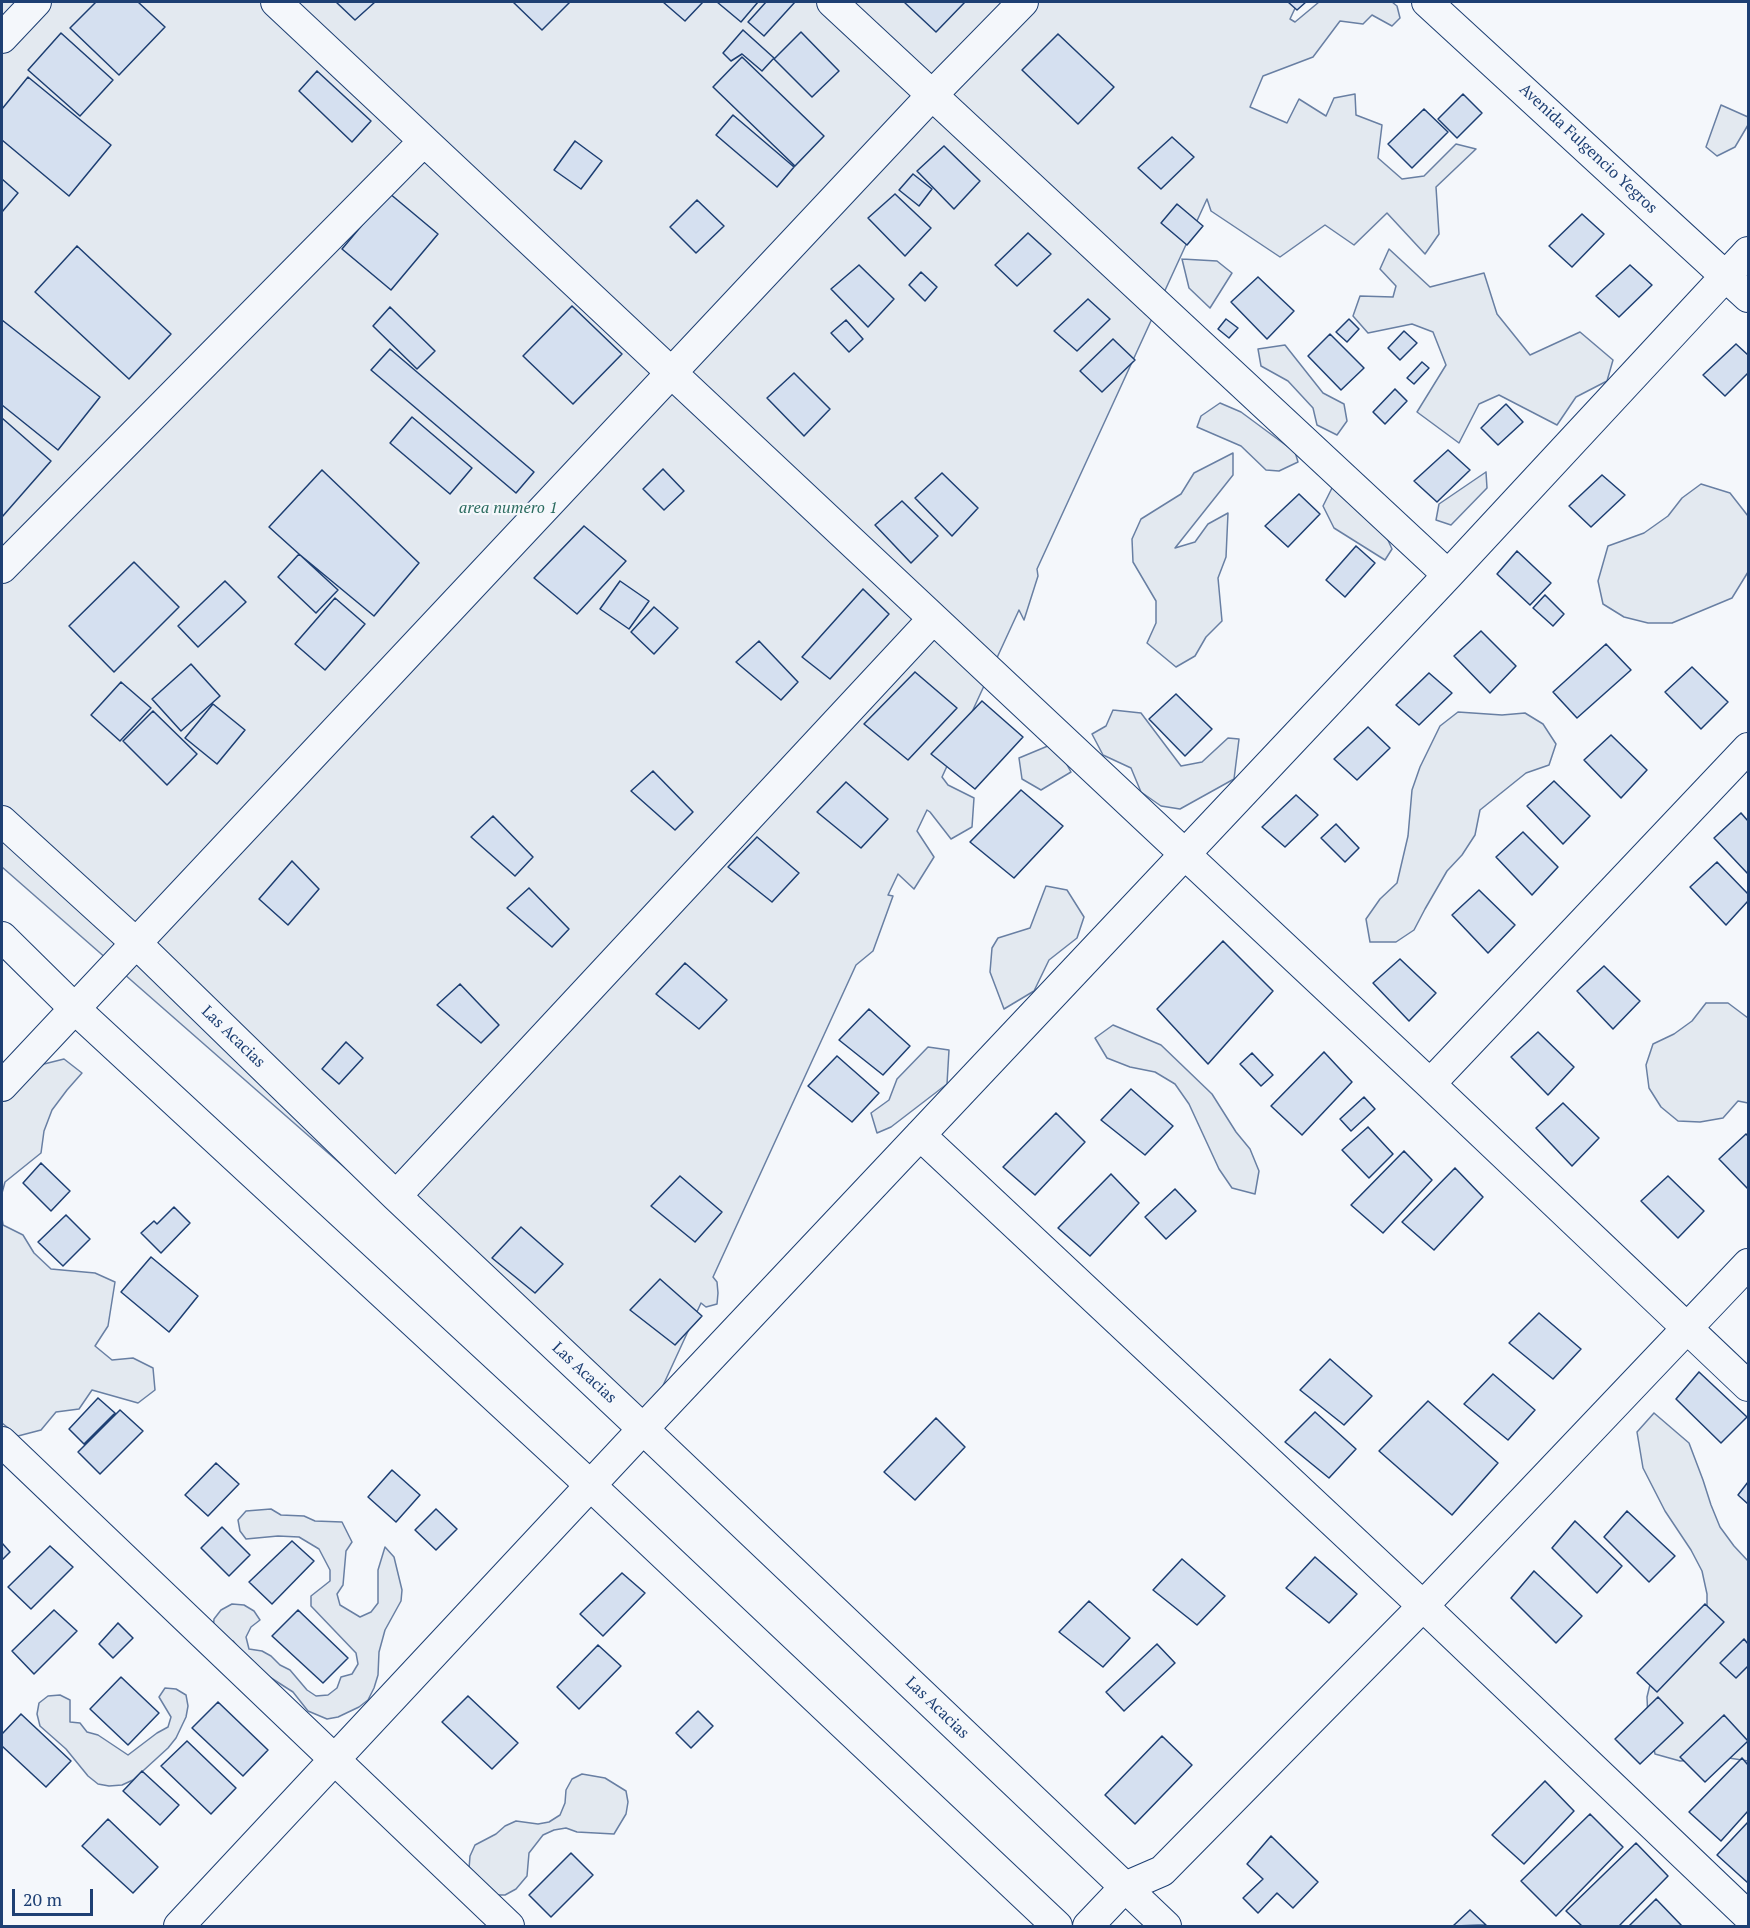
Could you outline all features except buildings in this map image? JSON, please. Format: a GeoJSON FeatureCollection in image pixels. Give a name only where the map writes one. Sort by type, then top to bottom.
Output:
{"type":"FeatureCollection","features":[{"type":"Feature","properties":{"kind":"street"},"geometry":{"type":"LineString","coordinates":[[2,38],[36,2]]}},
{"type":"Feature","properties":{"kind":"street"},"geometry":{"type":"LineString","coordinates":[[276,2],[1749,1386]]}},
{"type":"Feature","properties":{"kind":"street"},"geometry":{"type":"LineString","coordinates":[[832,2],[1448,575]]}},
{"type":"Feature","properties":{"kind":"street"},"geometry":{"type":"LineString","coordinates":[[2,1086],[932,95],[1023,2]]}},
{"type":"Feature","properties":{"kind":"street","name":"Avenida Fulgencio Yegros"},"geometry":{"type":"LineString","coordinates":[[1427,2],[1749,297]]}},
{"type":"Feature","properties":{"kind":"street"},"geometry":{"type":"LineString","coordinates":[[2,568],[424,141]]}},
{"type":"Feature","properties":{"kind":"street"},"geometry":{"type":"LineString","coordinates":[[179,1926],[590,1485],[1448,575],[1749,252]]}},
{"type":"Feature","properties":{"kind":"street"},"geometry":{"type":"LineString","coordinates":[[396,1196],[933,619]]}},
{"type":"Feature","properties":{"kind":"street"},"geometry":{"type":"LineString","coordinates":[[1430,1084],[1749,748]]}},
{"type":"Feature","properties":{"kind":"street","name":"Las Acacias"},"geometry":{"type":"LineString","coordinates":[[2,821],[136,943],[396,1196],[1125,1887],[1149,1921]]}},
{"type":"Feature","properties":{"kind":"street"},"geometry":{"type":"LineString","coordinates":[[2,937],[74,1008],[590,1485],[1057,1926]]}},
{"type":"Feature","properties":{"kind":"street"},"geometry":{"type":"LineString","coordinates":[[920,1135],[1423,1606],[1749,1916]]}},
{"type":"Feature","properties":{"kind":"street"},"geometry":{"type":"LineString","coordinates":[[1088,1926],[1125,1887],[1161,1871],[1423,1606],[1749,1264]]}},
{"type":"Feature","properties":{"kind":"street"},"geometry":{"type":"LineString","coordinates":[[2,1442],[509,1926]]}},
{"type":"Feature","properties":{"kind":"street"},"geometry":{"type":"LineString","coordinates":[[1149,1921],[1161,1871]]}},
{"type":"Feature","properties":{"kind":"green space","name":"area numero 1"},"geometry":{"type":"Polygon","coordinates":[[[2,2],[1298,2],[1290,19],[1295,22],[1319,2],[1392,2],[1397,6],[1400,18],[1392,26],[1372,15],[1363,24],[1340,21],[1313,57],[1263,76],[1250,107],[1287,123],[1299,99],[1326,116],[1334,98],[1355,94],[1356,115],[1382,125],[1378,158],[1402,179],[1424,176],[1456,144],[1476,149],[1436,187],[1439,234],[1425,254],[1387,213],[1354,245],[1325,225],[1280,257],[1211,211],[1207,199],[1037,569],[1038,576],[1024,620],[1019,610],[942,777],[948,785],[974,798],[972,827],[951,839],[927,810],[917,831],[934,857],[914,889],[898,874],[888,895],[893,896],[873,951],[856,965],[713,1277],[717,1282],[717,1304],[706,1307],[701,1303],[643,1429],[2,867],[2,2]]]}},
{"type":"Feature","properties":{"kind":"green space"},"geometry":{"type":"Polygon","coordinates":[[[1721,105],[1748,117],[1748,125],[1735,147],[1717,156],[1706,147],[1721,105]]]}},
{"type":"Feature","properties":{"kind":"green space"},"geometry":{"type":"Polygon","coordinates":[[[1389,249],[1430,287],[1484,273],[1497,314],[1530,355],[1580,332],[1613,360],[1607,381],[1576,397],[1557,425],[1499,395],[1479,404],[1459,443],[1417,412],[1446,365],[1433,332],[1412,324],[1368,333],[1353,316],[1360,296],[1393,297],[1396,286],[1380,269],[1389,249]]]}},
{"type":"Feature","properties":{"kind":"green space"},"geometry":{"type":"Polygon","coordinates":[[[1182,259],[1217,261],[1232,273],[1210,308],[1189,288],[1182,259]]]}},
{"type":"Feature","properties":{"kind":"green space"},"geometry":{"type":"Polygon","coordinates":[[[1285,345],[1323,393],[1344,404],[1347,421],[1337,435],[1317,425],[1313,408],[1288,381],[1261,366],[1258,349],[1285,345]]]}},
{"type":"Feature","properties":{"kind":"green space"},"geometry":{"type":"Polygon","coordinates":[[[1220,403],[1241,412],[1295,452],[1298,462],[1279,471],[1266,470],[1241,446],[1197,427],[1201,416],[1220,403]]]}},
{"type":"Feature","properties":{"kind":"green space"},"geometry":{"type":"Polygon","coordinates":[[[1233,453],[1233,475],[1175,548],[1195,542],[1208,524],[1228,513],[1226,557],[1218,578],[1222,621],[1206,637],[1195,656],[1176,667],[1147,643],[1156,623],[1156,601],[1133,562],[1132,539],[1141,519],[1181,494],[1194,473],[1233,453]]]}},
{"type":"Feature","properties":{"kind":"green space"},"geometry":{"type":"Polygon","coordinates":[[[1486,472],[1487,488],[1451,525],[1436,520],[1439,504],[1486,472]]]}},
{"type":"Feature","properties":{"kind":"green space"},"geometry":{"type":"Polygon","coordinates":[[[1701,484],[1730,493],[1748,516],[1748,572],[1732,598],[1672,623],[1648,623],[1624,617],[1603,604],[1598,581],[1608,546],[1644,533],[1668,516],[1682,498],[1701,484]]]}},
{"type":"Feature","properties":{"kind":"green space"},"geometry":{"type":"Polygon","coordinates":[[[1333,486],[1383,529],[1392,549],[1385,560],[1334,528],[1323,506],[1333,486]]]}},
{"type":"Feature","properties":{"kind":"green space"},"geometry":{"type":"Polygon","coordinates":[[[1113,710],[1141,713],[1181,766],[1202,762],[1228,738],[1239,739],[1234,779],[1180,809],[1161,806],[1141,792],[1131,768],[1103,755],[1092,734],[1106,726],[1113,710]]]}},
{"type":"Feature","properties":{"kind":"green space"},"geometry":{"type":"Polygon","coordinates":[[[1458,712],[1502,715],[1525,713],[1543,724],[1556,744],[1549,765],[1526,773],[1480,810],[1475,835],[1462,855],[1447,871],[1414,930],[1396,942],[1370,942],[1366,919],[1380,899],[1397,883],[1408,836],[1412,790],[1420,767],[1440,726],[1458,712]]]}},
{"type":"Feature","properties":{"kind":"green space"},"geometry":{"type":"Polygon","coordinates":[[[1055,743],[1071,772],[1041,790],[1022,779],[1019,758],[1055,743]]]}},
{"type":"Feature","properties":{"kind":"green space"},"geometry":{"type":"Polygon","coordinates":[[[1046,886],[1067,890],[1084,917],[1077,938],[1049,960],[1034,991],[1004,1009],[990,972],[992,948],[998,938],[1030,928],[1046,886]]]}},
{"type":"Feature","properties":{"kind":"green space"},"geometry":{"type":"Polygon","coordinates":[[[1706,1003],[1728,1003],[1748,1018],[1748,1103],[1738,1101],[1723,1118],[1700,1122],[1678,1121],[1661,1107],[1649,1088],[1646,1065],[1653,1044],[1674,1034],[1692,1021],[1706,1003]]]}},
{"type":"Feature","properties":{"kind":"green space"},"geometry":{"type":"Polygon","coordinates":[[[1113,1025],[1161,1045],[1212,1094],[1236,1132],[1250,1149],[1259,1171],[1255,1194],[1232,1188],[1219,1169],[1189,1104],[1175,1084],[1155,1072],[1130,1067],[1107,1058],[1095,1038],[1113,1025]]]}},
{"type":"Feature","properties":{"kind":"green space"},"geometry":{"type":"Polygon","coordinates":[[[928,1047],[949,1050],[947,1084],[891,1127],[877,1133],[871,1113],[889,1100],[897,1079],[928,1047]]]}},
{"type":"Feature","properties":{"kind":"green space"},"geometry":{"type":"Polygon","coordinates":[[[64,1059],[82,1073],[52,1110],[44,1131],[41,1153],[5,1182],[2,1193],[2,1099],[44,1064],[64,1059]]]}},
{"type":"Feature","properties":{"kind":"green space"},"geometry":{"type":"Polygon","coordinates":[[[2,1218],[3,1225],[23,1235],[34,1253],[51,1269],[95,1273],[115,1282],[108,1326],[95,1346],[112,1360],[133,1358],[153,1368],[155,1390],[138,1403],[92,1390],[79,1409],[56,1412],[41,1430],[18,1436],[2,1423],[2,1218]]]}},
{"type":"Feature","properties":{"kind":"green space"},"geometry":{"type":"Polygon","coordinates":[[[1654,1413],[1689,1443],[1720,1527],[1748,1561],[1748,1761],[1729,1758],[1680,1761],[1655,1754],[1648,1720],[1647,1697],[1655,1664],[1707,1618],[1707,1594],[1702,1571],[1665,1511],[1643,1468],[1637,1432],[1654,1413]]]}},
{"type":"Feature","properties":{"kind":"green space"},"geometry":{"type":"Polygon","coordinates":[[[271,1509],[281,1515],[304,1516],[315,1521],[342,1522],[352,1542],[346,1551],[343,1585],[337,1594],[340,1605],[360,1617],[371,1612],[378,1603],[378,1570],[385,1547],[394,1557],[402,1590],[401,1601],[385,1630],[374,1688],[368,1700],[338,1717],[327,1719],[308,1711],[293,1692],[254,1667],[233,1641],[221,1638],[213,1630],[214,1619],[221,1610],[232,1604],[244,1605],[254,1611],[260,1620],[251,1627],[246,1637],[249,1649],[262,1651],[271,1656],[280,1665],[290,1670],[307,1690],[316,1696],[328,1695],[337,1688],[341,1677],[352,1674],[358,1664],[356,1653],[311,1606],[311,1596],[330,1581],[330,1570],[319,1549],[299,1537],[246,1539],[240,1531],[238,1520],[246,1511],[271,1509]]]}},
{"type":"Feature","properties":{"kind":"green space"},"geometry":{"type":"Polygon","coordinates":[[[165,1688],[176,1689],[186,1695],[188,1706],[186,1717],[176,1738],[168,1748],[133,1780],[122,1785],[98,1784],[88,1776],[66,1749],[40,1726],[37,1714],[39,1703],[48,1696],[60,1695],[70,1700],[70,1722],[80,1723],[87,1732],[98,1735],[128,1755],[168,1727],[171,1717],[159,1697],[165,1688]]]}},
{"type":"Feature","properties":{"kind":"green space"},"geometry":{"type":"Polygon","coordinates":[[[582,1774],[605,1778],[626,1791],[628,1802],[626,1814],[614,1834],[577,1832],[566,1828],[543,1835],[529,1853],[527,1876],[516,1889],[505,1895],[493,1895],[469,1869],[470,1856],[475,1845],[516,1821],[538,1824],[549,1822],[560,1815],[565,1803],[566,1790],[572,1779],[582,1774]]]}}]}
